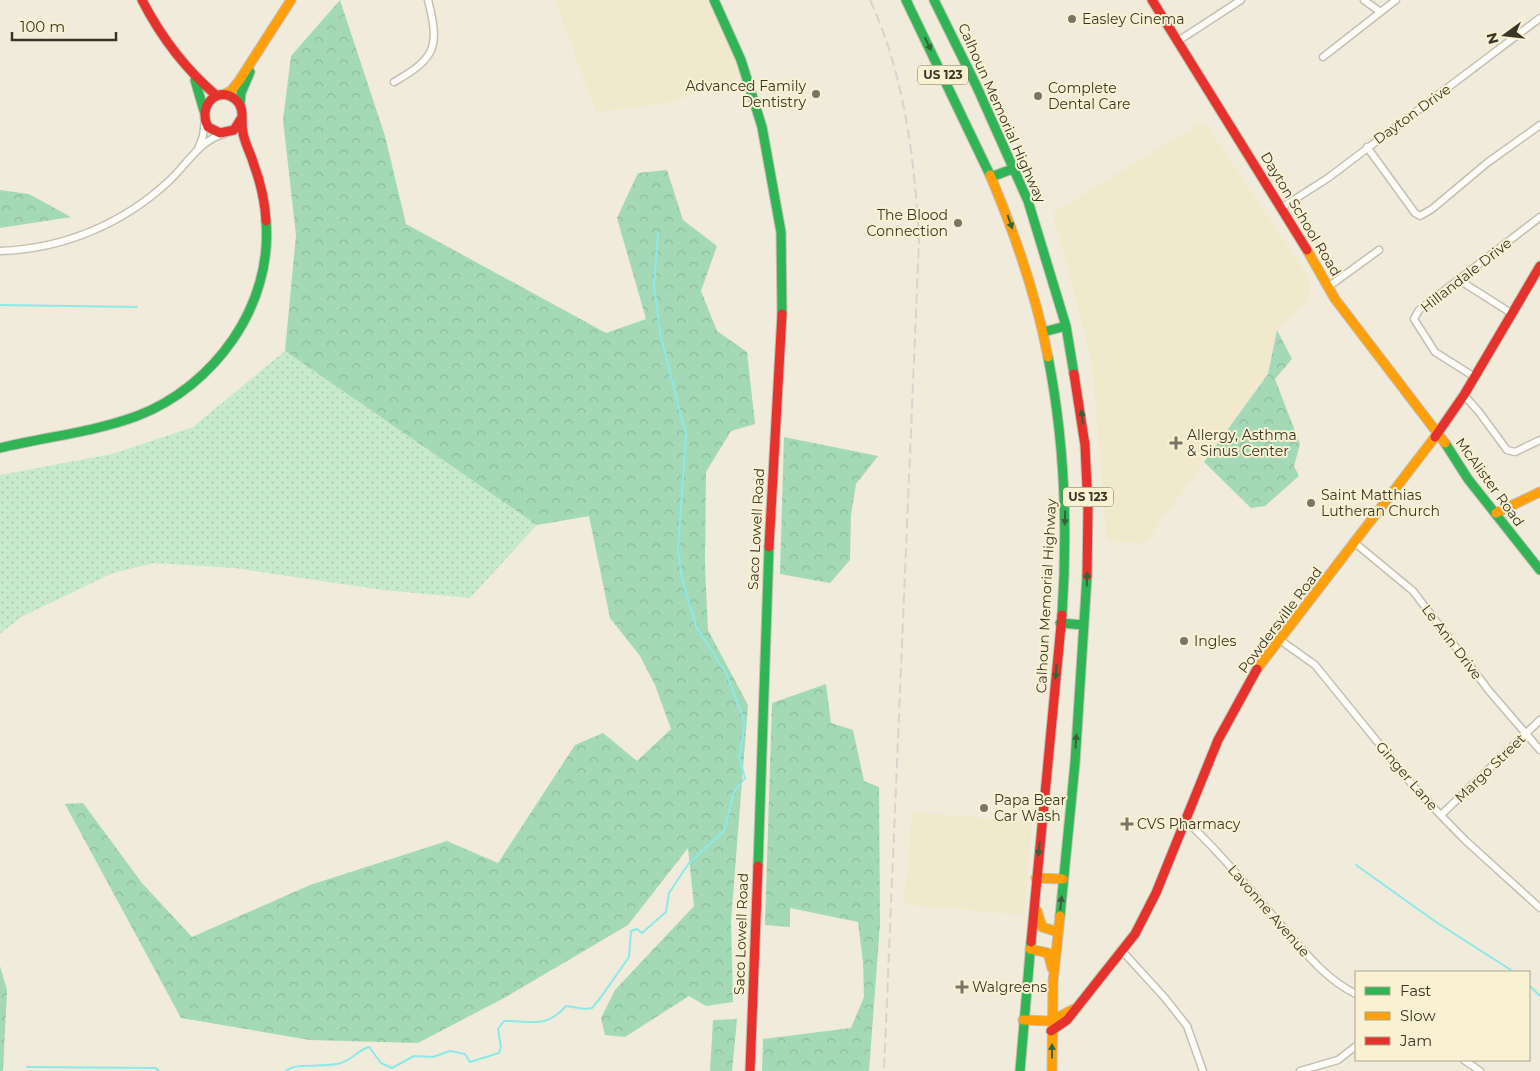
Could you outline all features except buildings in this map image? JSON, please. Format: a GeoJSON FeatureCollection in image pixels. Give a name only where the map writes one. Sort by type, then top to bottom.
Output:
{"type":"FeatureCollection","features":[{"type":"Feature","properties":{"kind":"main road"},"geometry":{"type":"LineString","coordinates":[[142,0],[168,46],[192,74],[219,95],[234,98],[240,104]]}},
{"type":"Feature","properties":{"kind":"main road"},"geometry":{"type":"LineString","coordinates":[[204,116],[207,103],[219,95],[231,91],[255,58],[291,0]]}},
{"type":"Feature","properties":{"kind":"main road","name":"Saco Lowell Road"},"geometry":{"type":"LineString","coordinates":[[714,0],[741,60],[762,127],[773,182],[781,240],[782,323],[766,598],[762,781],[750,1071]]}},
{"type":"Feature","properties":{"kind":"main road","name":"Calhoun Memorial Highway"},"geometry":{"type":"LineString","coordinates":[[906,0],[1008,215],[1043,332],[1060,430],[1065,486],[1060,623],[1023,1020],[1020,1071]]}},
{"type":"Feature","properties":{"kind":"main road","name":"Calhoun Memorial Highway"},"geometry":{"type":"LineString","coordinates":[[934,0],[1028,200],[1066,326],[1081,410],[1088,478],[1084,625],[1064,879],[1054,974],[1051,1021],[1052,1071]]}},
{"type":"Feature","properties":{"kind":"main road","name":"Dayton School Road"},"geometry":{"type":"LineString","coordinates":[[1152,0],[1282,208],[1328,287],[1355,327],[1438,433]]}},
{"type":"Feature","properties":{"kind":"main road"},"geometry":{"type":"LineString","coordinates":[[0,448],[142,414],[183,392],[201,378],[225,354],[248,317],[260,285],[266,254],[265,204],[243,135],[240,104],[241,93],[255,58]]}},
{"type":"Feature","properties":{"kind":"main road"},"geometry":{"type":"LineString","coordinates":[[192,74],[198,86],[204,116],[212,130],[227,133],[241,143],[252,160]]}},
{"type":"Feature","properties":{"kind":"main road"},"geometry":{"type":"LineString","coordinates":[[227,133],[239,125],[242,117]]}},
{"type":"Feature","properties":{"kind":"main road"},"geometry":{"type":"LineString","coordinates":[[991,177],[1014,168]]}},
{"type":"Feature","properties":{"kind":"main road","name":"Powdersville Road"},"geometry":{"type":"LineString","coordinates":[[1051,1032],[1067,1020],[1123,952],[1156,893],[1218,740],[1258,668],[1438,433],[1464,395],[1473,376],[1540,266]]}},
{"type":"Feature","properties":{"kind":"main road"},"geometry":{"type":"LineString","coordinates":[[1043,332],[1066,326]]}},
{"type":"Feature","properties":{"kind":"main road","name":"McAlister Road"},"geometry":{"type":"LineString","coordinates":[[1438,433],[1468,479],[1540,570]]}},
{"type":"Feature","properties":{"kind":"main road"},"geometry":{"type":"LineString","coordinates":[[1496,512],[1540,492]]}},
{"type":"Feature","properties":{"kind":"main road"},"geometry":{"type":"LineString","coordinates":[[1060,623],[1084,625]]}},
{"type":"Feature","properties":{"kind":"main road"},"geometry":{"type":"LineString","coordinates":[[1036,878],[1064,879]]}},
{"type":"Feature","properties":{"kind":"main road"},"geometry":{"type":"LineString","coordinates":[[1034,900],[1040,924],[1047,930],[1058,932]]}},
{"type":"Feature","properties":{"kind":"main road"},"geometry":{"type":"LineString","coordinates":[[1030,949],[1048,953],[1054,974]]}},
{"type":"Feature","properties":{"kind":"main road","name":"Powdersville Road"},"geometry":{"type":"LineString","coordinates":[[1023,1020],[1051,1021],[1076,1008]]}},
{"type":"Feature","properties":{"kind":"street"},"geometry":{"type":"LineString","coordinates":[[394,82],[424,63],[432,50],[434,29],[428,0]]}},
{"type":"Feature","properties":{"kind":"street"},"geometry":{"type":"LineString","coordinates":[[1178,41],[1241,0]]}},
{"type":"Feature","properties":{"kind":"street"},"geometry":{"type":"LineString","coordinates":[[1364,0],[1379,12]]}},
{"type":"Feature","properties":{"kind":"street"},"geometry":{"type":"LineString","coordinates":[[1323,57],[1396,0]]}},
{"type":"Feature","properties":{"kind":"street","name":"Dayton Drive"},"geometry":{"type":"LineString","coordinates":[[1282,208],[1305,194],[1540,18]]}},
{"type":"Feature","properties":{"kind":"street"},"geometry":{"type":"LineString","coordinates":[[198,150],[204,136],[204,116]]}},
{"type":"Feature","properties":{"kind":"street"},"geometry":{"type":"LineString","coordinates":[[1367,148],[1415,213],[1420,216],[1432,209],[1487,163],[1540,125]]}},
{"type":"Feature","properties":{"kind":"street"},"geometry":{"type":"LineString","coordinates":[[0,251],[19,251],[58,243],[120,218],[168,182],[198,150],[216,136],[227,133]]}},
{"type":"Feature","properties":{"kind":"street","name":"Hillandale Drive"},"geometry":{"type":"LineString","coordinates":[[1473,376],[1436,352],[1414,319],[1418,310],[1540,217]]}},
{"type":"Feature","properties":{"kind":"street"},"geometry":{"type":"LineString","coordinates":[[1328,287],[1379,250]]}},
{"type":"Feature","properties":{"kind":"street"},"geometry":{"type":"LineString","coordinates":[[1459,280],[1511,313]]}},
{"type":"Feature","properties":{"kind":"street"},"geometry":{"type":"LineString","coordinates":[[1464,395],[1485,419],[1506,450],[1515,452],[1540,440]]}},
{"type":"Feature","properties":{"kind":"street","name":"Le Ann Drive"},"geometry":{"type":"LineString","coordinates":[[1355,543],[1413,591],[1525,734],[1540,750]]}},
{"type":"Feature","properties":{"kind":"street","name":"Ginger Lane"},"geometry":{"type":"LineString","coordinates":[[1280,640],[1314,665],[1395,764],[1441,815],[1466,841],[1540,908]]}},
{"type":"Feature","properties":{"kind":"street","name":"Margo Street"},"geometry":{"type":"LineString","coordinates":[[1441,815],[1540,720]]}},
{"type":"Feature","properties":{"kind":"street","name":"Lavonne Avenue"},"geometry":{"type":"LineString","coordinates":[[1186,821],[1210,843],[1316,965],[1342,987],[1355,994]]}},
{"type":"Feature","properties":{"kind":"street"},"geometry":{"type":"LineString","coordinates":[[1123,952],[1165,998],[1186,1026],[1203,1071]]}},
{"type":"Feature","properties":{"kind":"street"},"geometry":{"type":"LineString","coordinates":[[1300,1071],[1338,1060],[1355,1047]]}},
{"type":"Feature","properties":{"kind":"street"},"geometry":{"type":"LineString","coordinates":[[1465,1061],[1480,1071]]}},
{"type":"Feature","properties":{"kind":"shaded area"},"geometry":{"type":"Polygon","coordinates":[[[555,0],[707,0],[744,77],[667,103],[596,112],[555,0]]]}},
{"type":"Feature","properties":{"kind":"shaded area"},"geometry":{"type":"Polygon","coordinates":[[[1204,121],[1309,278],[1310,299],[1277,330],[1268,374],[1145,543],[1107,541],[1092,363],[1053,213],[1204,121]]]}},
{"type":"Feature","properties":{"kind":"shaded area"},"geometry":{"type":"Polygon","coordinates":[[[912,812],[1032,822],[1024,915],[904,904],[912,812]]]}},
{"type":"Feature","properties":{"kind":"green space"},"geometry":{"type":"Polygon","coordinates":[[[340,0],[385,136],[406,224],[606,333],[646,319],[617,218],[638,173],[667,170],[683,220],[717,246],[701,291],[717,331],[747,352],[755,424],[731,431],[706,472],[705,566],[708,630],[748,705],[731,921],[733,1002],[706,1006],[689,996],[625,1037],[605,1035],[601,1018],[615,990],[694,906],[688,848],[628,925],[504,998],[418,1043],[310,1040],[181,1018],[65,804],[83,803],[142,883],[192,937],[310,885],[447,841],[498,863],[575,745],[603,733],[637,761],[671,729],[655,685],[640,656],[610,618],[589,516],[537,525],[285,351],[296,235],[283,120],[291,56],[340,0]]]}},
{"type":"Feature","properties":{"kind":"green space"},"geometry":{"type":"Polygon","coordinates":[[[0,190],[29,194],[71,217],[0,228],[0,190]]]}},
{"type":"Feature","properties":{"kind":"green space"},"geometry":{"type":"Polygon","coordinates":[[[1277,330],[1292,359],[1275,379],[1300,444],[1294,466],[1299,476],[1265,506],[1251,508],[1204,462],[1268,374],[1277,330]]]}},
{"type":"Feature","properties":{"kind":"green space"},"geometry":{"type":"Polygon","coordinates":[[[285,351],[537,525],[470,598],[383,590],[234,568],[154,563],[113,573],[21,617],[0,634],[0,475],[112,454],[193,427],[285,351]]]}},
{"type":"Feature","properties":{"kind":"green space"},"geometry":{"type":"Polygon","coordinates":[[[784,437],[878,456],[856,484],[851,515],[850,560],[830,583],[780,574],[784,437]]]}},
{"type":"Feature","properties":{"kind":"green space"},"geometry":{"type":"Polygon","coordinates":[[[826,684],[831,723],[853,730],[864,781],[879,787],[880,924],[869,1071],[762,1071],[763,1039],[851,1028],[864,997],[863,962],[858,922],[790,908],[790,927],[765,925],[772,703],[826,684]]]}},
{"type":"Feature","properties":{"kind":"green space"},"geometry":{"type":"Polygon","coordinates":[[[0,966],[7,990],[3,1071],[0,1071],[0,966]]]}},
{"type":"Feature","properties":{"kind":"green space"},"geometry":{"type":"Polygon","coordinates":[[[737,1019],[732,1071],[710,1071],[713,1020],[737,1019]]]}},
{"type":"Feature","properties":{"kind":"waterway"},"geometry":{"type":"LineString","coordinates":[[286,1071],[297,1067],[341,1063],[369,1047],[381,1063],[392,1068],[414,1056],[433,1057],[450,1051],[465,1054],[470,1062],[499,1053],[501,1047],[498,1029],[504,1021],[544,1021],[566,1006],[585,1009],[592,1008],[629,957],[631,931],[637,929],[642,933],[666,912],[669,893],[689,863],[724,831],[734,792],[745,778],[739,757],[745,723],[727,675],[696,626],[682,579],[678,549],[686,435],[661,337],[654,286],[658,233]]}},
{"type":"Feature","properties":{"kind":"waterway"},"geometry":{"type":"LineString","coordinates":[[0,305],[137,307]]}},
{"type":"Feature","properties":{"kind":"waterway"},"geometry":{"type":"LineString","coordinates":[[1356,865],[1436,922],[1512,971]]}},
{"type":"Feature","properties":{"kind":"waterway"},"geometry":{"type":"LineString","coordinates":[[1530,986],[1540,996]]}},
{"type":"Feature","properties":{"kind":"waterway"},"geometry":{"type":"LineString","coordinates":[[27,1067],[156,1068],[159,1071]]}},
{"type":"Feature","properties":{"kind":"railway"},"geometry":{"type":"LineString","coordinates":[[870,0],[882,28],[891,57],[906,118],[911,149],[919,241],[884,1071]]}},
{"type":"Feature","properties":{"kind":"traffic: fast"},"geometry":{"type":"LineString","coordinates":[[714,0],[741,60],[762,127],[781,232],[782,314]]}},
{"type":"Feature","properties":{"kind":"traffic: fast"},"geometry":{"type":"LineString","coordinates":[[906,0],[990,175]]}},
{"type":"Feature","properties":{"kind":"traffic: fast"},"geometry":{"type":"LineString","coordinates":[[934,0],[976,85],[1028,201],[1066,326],[1074,374]]}},
{"type":"Feature","properties":{"kind":"traffic: fast"},"geometry":{"type":"LineString","coordinates":[[240,104],[241,93],[250,72]]}},
{"type":"Feature","properties":{"kind":"traffic: fast"},"geometry":{"type":"LineString","coordinates":[[195,80],[204,111]]}},
{"type":"Feature","properties":{"kind":"traffic: fast"},"geometry":{"type":"LineString","coordinates":[[991,177],[1015,168]]}},
{"type":"Feature","properties":{"kind":"traffic: fast"},"geometry":{"type":"LineString","coordinates":[[0,448],[121,422],[165,402],[191,385],[214,363],[233,339],[249,312],[260,283],[266,252],[266,221]]}},
{"type":"Feature","properties":{"kind":"traffic: fast"},"geometry":{"type":"LineString","coordinates":[[1043,332],[1066,326]]}},
{"type":"Feature","properties":{"kind":"traffic: fast"},"geometry":{"type":"LineString","coordinates":[[1048,357],[1054,389],[1064,485],[1065,550],[1062,615]]}},
{"type":"Feature","properties":{"kind":"traffic: fast"},"geometry":{"type":"LineString","coordinates":[[1445,443],[1468,479],[1540,570]]}},
{"type":"Feature","properties":{"kind":"traffic: fast"},"geometry":{"type":"LineString","coordinates":[[758,866],[769,547]]}},
{"type":"Feature","properties":{"kind":"traffic: fast"},"geometry":{"type":"LineString","coordinates":[[1060,916],[1075,763],[1087,576]]}},
{"type":"Feature","properties":{"kind":"traffic: fast"},"geometry":{"type":"LineString","coordinates":[[1060,623],[1084,625]]}},
{"type":"Feature","properties":{"kind":"traffic: fast"},"geometry":{"type":"LineString","coordinates":[[1020,1071],[1031,942]]}},
{"type":"Feature","properties":{"kind":"traffic: slow"},"geometry":{"type":"LineString","coordinates":[[222,95],[231,91],[239,81],[291,0]]}},
{"type":"Feature","properties":{"kind":"traffic: slow"},"geometry":{"type":"LineString","coordinates":[[990,175],[1024,264],[1048,357]]}},
{"type":"Feature","properties":{"kind":"traffic: slow"},"geometry":{"type":"LineString","coordinates":[[1307,250],[1335,299],[1445,443]]}},
{"type":"Feature","properties":{"kind":"traffic: slow"},"geometry":{"type":"LineString","coordinates":[[1257,669],[1435,437]]}},
{"type":"Feature","properties":{"kind":"traffic: slow"},"geometry":{"type":"LineString","coordinates":[[1496,513],[1540,492]]}},
{"type":"Feature","properties":{"kind":"traffic: slow"},"geometry":{"type":"LineString","coordinates":[[1036,878],[1063,879]]}},
{"type":"Feature","properties":{"kind":"traffic: slow"},"geometry":{"type":"LineString","coordinates":[[1037,911],[1042,927],[1058,932]]}},
{"type":"Feature","properties":{"kind":"traffic: slow"},"geometry":{"type":"LineString","coordinates":[[1052,1071],[1053,982],[1060,916]]}},
{"type":"Feature","properties":{"kind":"traffic: slow"},"geometry":{"type":"LineString","coordinates":[[1030,949],[1048,953],[1052,968]]}},
{"type":"Feature","properties":{"kind":"traffic: slow"},"geometry":{"type":"LineString","coordinates":[[1023,1020],[1051,1021],[1074,1009]]}},
{"type":"Feature","properties":{"kind":"traffic: jam"},"geometry":{"type":"LineString","coordinates":[[142,0],[157,27],[184,64],[217,96]]}},
{"type":"Feature","properties":{"kind":"traffic: jam"},"geometry":{"type":"LineString","coordinates":[[1152,0],[1307,250]]}},
{"type":"Feature","properties":{"kind":"traffic: jam"},"geometry":{"type":"LineString","coordinates":[[242,117],[234,130],[220,133],[208,127],[205,112],[211,100],[216,96],[222,95],[236,100],[241,107],[242,111],[242,115],[242,129],[261,186],[266,221]]}},
{"type":"Feature","properties":{"kind":"traffic: jam"},"geometry":{"type":"LineString","coordinates":[[1435,437],[1464,395],[1540,266]]}},
{"type":"Feature","properties":{"kind":"traffic: jam"},"geometry":{"type":"LineString","coordinates":[[769,547],[782,314]]}},
{"type":"Feature","properties":{"kind":"traffic: jam"},"geometry":{"type":"LineString","coordinates":[[1074,374],[1085,445],[1088,509],[1087,576]]}},
{"type":"Feature","properties":{"kind":"traffic: jam"},"geometry":{"type":"LineString","coordinates":[[1031,942],[1062,615]]}},
{"type":"Feature","properties":{"kind":"traffic: jam"},"geometry":{"type":"LineString","coordinates":[[1051,1031],[1067,1020],[1135,934],[1156,893],[1218,740],[1257,669]]}},
{"type":"Feature","properties":{"kind":"traffic: jam"},"geometry":{"type":"LineString","coordinates":[[750,1071],[758,866]]}},
{"type":"Feature","properties":{"kind":"place","name":"Easley Cinema"},"geometry":{"type":"Point","coordinates":[1072,19]}},
{"type":"Feature","properties":{"kind":"place","name":"Advanced Family Dentistry"},"geometry":{"type":"Point","coordinates":[816,94]}},
{"type":"Feature","properties":{"kind":"place","name":"Complete Dental Care"},"geometry":{"type":"Point","coordinates":[1038,96]}},
{"type":"Feature","properties":{"kind":"place","name":"The Blood Connection"},"geometry":{"type":"Point","coordinates":[958,223]}},
{"type":"Feature","properties":{"kind":"place","name":"Allergy, Asthma & Sinus Center"},"geometry":{"type":"Point","coordinates":[1176,443]}},
{"type":"Feature","properties":{"kind":"place","name":"Saint Matthias Lutheran Church"},"geometry":{"type":"Point","coordinates":[1311,503]}},
{"type":"Feature","properties":{"kind":"place","name":"Ingles"},"geometry":{"type":"Point","coordinates":[1184,641]}},
{"type":"Feature","properties":{"kind":"place","name":"Papa Bear Car Wash"},"geometry":{"type":"Point","coordinates":[984,808]}},
{"type":"Feature","properties":{"kind":"place","name":"CVS Pharmacy"},"geometry":{"type":"Point","coordinates":[1127,824]}},
{"type":"Feature","properties":{"kind":"place","name":"Walgreens"},"geometry":{"type":"Point","coordinates":[962,987]}}]}
